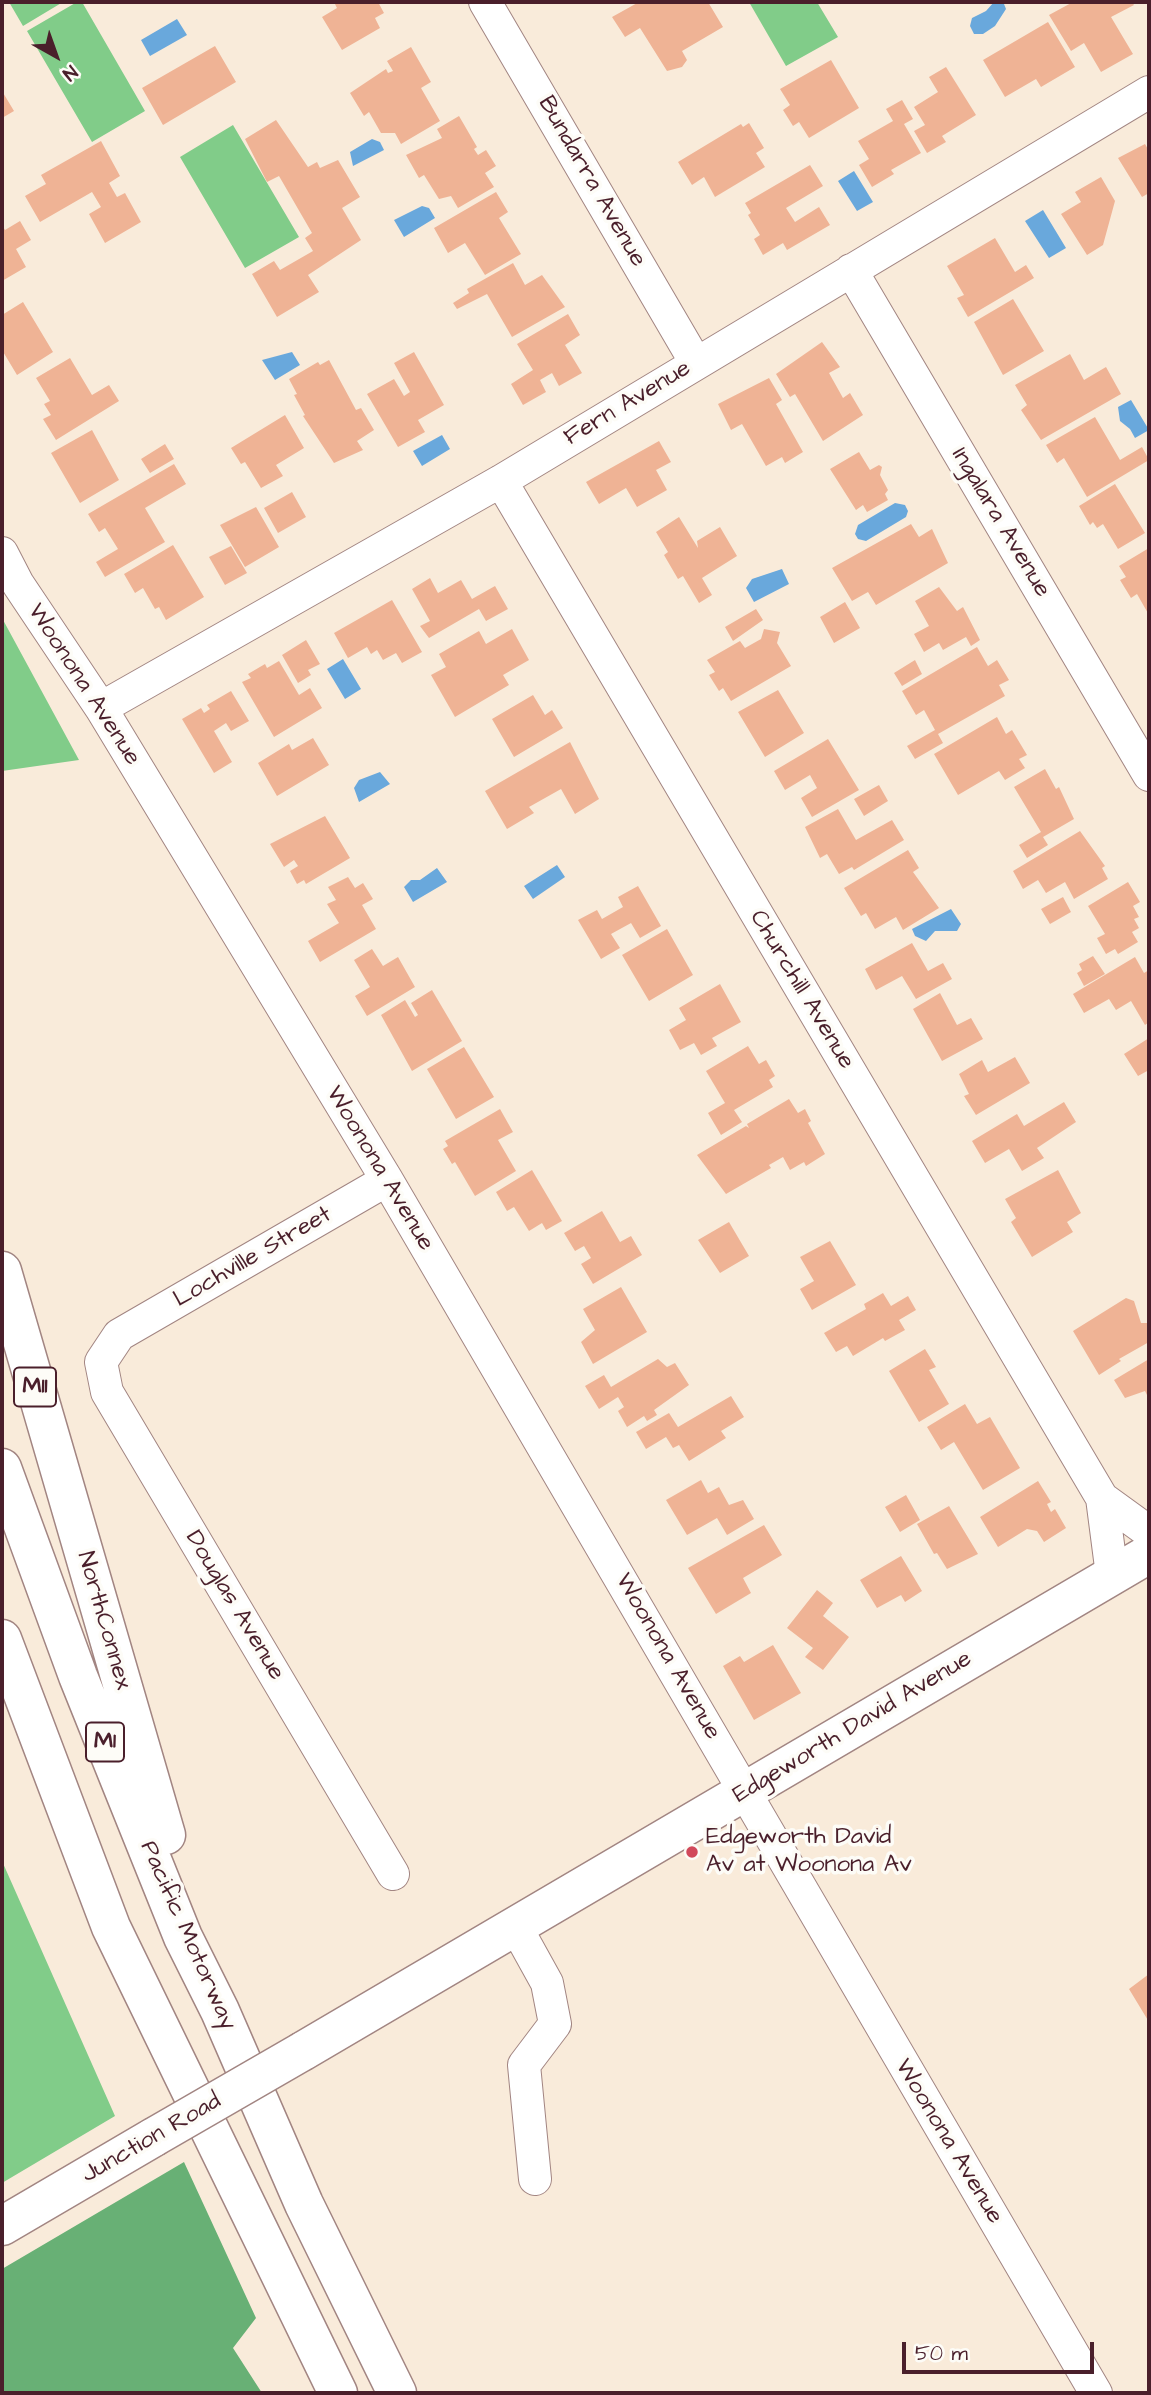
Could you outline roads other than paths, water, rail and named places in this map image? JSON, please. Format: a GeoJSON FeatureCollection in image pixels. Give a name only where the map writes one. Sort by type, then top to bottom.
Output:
{"type":"FeatureCollection","features":[{"type":"Feature","properties":{"kind":"main road","name":"NorthConnex"},"geometry":{"type":"LineString","coordinates":[[2,1270],[220,2011]]}},
{"type":"Feature","properties":{"kind":"main road","name":"Pacific Motorway"},"geometry":{"type":"LineString","coordinates":[[2,1468],[78,1676],[183,1937],[220,2011],[304,2204],[397,2393]]}},
{"type":"Feature","properties":{"kind":"main road","name":"Edgeworth David Avenue"},"geometry":{"type":"LineString","coordinates":[[303,2051],[1149,1554]]}},
{"type":"Feature","properties":{"kind":"main road","name":"M1"},"geometry":{"type":"LineString","coordinates":[[2,1639],[111,1927],[338,2393]]}},
{"type":"Feature","properties":{"kind":"main road"},"geometry":{"type":"LineString","coordinates":[[2,1665],[39,1738]]}},
{"type":"Feature","properties":{"kind":"main road","name":"Junction Road"},"geometry":{"type":"LineString","coordinates":[[2,2227],[303,2051]]}},
{"type":"Feature","properties":{"kind":"street","name":"Bundarra Avenue"},"geometry":{"type":"LineString","coordinates":[[485,2],[696,363]]}},
{"type":"Feature","properties":{"kind":"street","name":"Fern Avenue"},"geometry":{"type":"LineString","coordinates":[[101,708],[501,481],[1149,92]]}},
{"type":"Feature","properties":{"kind":"street","name":"Ingalara Avenue"},"geometry":{"type":"LineString","coordinates":[[851,270],[1149,775]]}},
{"type":"Feature","properties":{"kind":"street","name":"Churchill Avenue"},"geometry":{"type":"LineString","coordinates":[[501,481],[1102,1498],[1112,1575]]}},
{"type":"Feature","properties":{"kind":"street","name":"Woonona Avenue"},"geometry":{"type":"LineString","coordinates":[[2,554],[18,584],[101,708],[387,1181],[1096,2393]]}},
{"type":"Feature","properties":{"kind":"street","name":"Lochville Street"},"geometry":{"type":"LineString","coordinates":[[119,1335],[387,1181]]}},
{"type":"Feature","properties":{"kind":"street","name":"Douglas Avenue"},"geometry":{"type":"LineString","coordinates":[[119,1335],[101,1362],[107,1392],[393,1874]]}},
{"type":"Feature","properties":{"kind":"street","name":"Churchill Avenue"},"geometry":{"type":"LineString","coordinates":[[1102,1498],[1149,1532]]}},
{"type":"Feature","properties":{"kind":"street"},"geometry":{"type":"LineString","coordinates":[[516,1927],[547,1983],[555,2024],[524,2065],[535,2179]]}},
{"type":"Feature","properties":{"kind":"water"},"geometry":{"type":"Polygon","coordinates":[[[994,2],[1004,4],[1006,9],[995,26],[983,34],[974,34],[970,26],[972,18],[986,11],[994,2]]]}},
{"type":"Feature","properties":{"kind":"water"},"geometry":{"type":"Polygon","coordinates":[[[177,19],[187,35],[150,56],[141,40],[177,19]]]}},
{"type":"Feature","properties":{"kind":"water"},"geometry":{"type":"Polygon","coordinates":[[[372,139],[380,142],[384,150],[353,166],[350,152],[372,139]]]}},
{"type":"Feature","properties":{"kind":"water"},"geometry":{"type":"Polygon","coordinates":[[[854,171],[873,202],[857,211],[838,181],[854,171]]]}},
{"type":"Feature","properties":{"kind":"water"},"geometry":{"type":"Polygon","coordinates":[[[422,206],[429,208],[435,218],[404,237],[394,220],[422,206]]]}},
{"type":"Feature","properties":{"kind":"water"},"geometry":{"type":"Polygon","coordinates":[[[1043,210],[1066,248],[1049,258],[1025,221],[1043,210]]]}},
{"type":"Feature","properties":{"kind":"water"},"geometry":{"type":"Polygon","coordinates":[[[292,352],[300,365],[275,380],[262,360],[292,352]]]}},
{"type":"Feature","properties":{"kind":"water"},"geometry":{"type":"Polygon","coordinates":[[[1131,400],[1149,430],[1135,438],[1130,429],[1120,421],[1118,407],[1131,400]]]}},
{"type":"Feature","properties":{"kind":"water"},"geometry":{"type":"Polygon","coordinates":[[[442,435],[450,449],[422,466],[413,451],[442,435]]]}},
{"type":"Feature","properties":{"kind":"water"},"geometry":{"type":"Polygon","coordinates":[[[895,503],[905,505],[908,511],[906,517],[866,541],[858,539],[855,534],[858,525],[895,503]]]}},
{"type":"Feature","properties":{"kind":"water"},"geometry":{"type":"Polygon","coordinates":[[[782,569],[789,584],[754,602],[746,588],[752,579],[782,569]]]}},
{"type":"Feature","properties":{"kind":"water"},"geometry":{"type":"Polygon","coordinates":[[[343,659],[361,689],[345,699],[327,669],[343,659]]]}},
{"type":"Feature","properties":{"kind":"water"},"geometry":{"type":"Polygon","coordinates":[[[380,772],[390,784],[359,802],[354,788],[359,780],[380,772]]]}},
{"type":"Feature","properties":{"kind":"water"},"geometry":{"type":"Polygon","coordinates":[[[557,865],[565,877],[533,899],[524,886],[557,865]]]}},
{"type":"Feature","properties":{"kind":"water"},"geometry":{"type":"Polygon","coordinates":[[[437,868],[447,882],[413,902],[404,887],[411,880],[420,880],[437,868]]]}},
{"type":"Feature","properties":{"kind":"water"},"geometry":{"type":"Polygon","coordinates":[[[951,909],[961,924],[957,931],[935,931],[926,941],[915,936],[912,929],[951,909]]]}},
{"type":"Feature","properties":{"kind":"place","name":"Edgeworth David Av at Woonona Av"},"geometry":{"type":"Point","coordinates":[692,1852]}}]}
